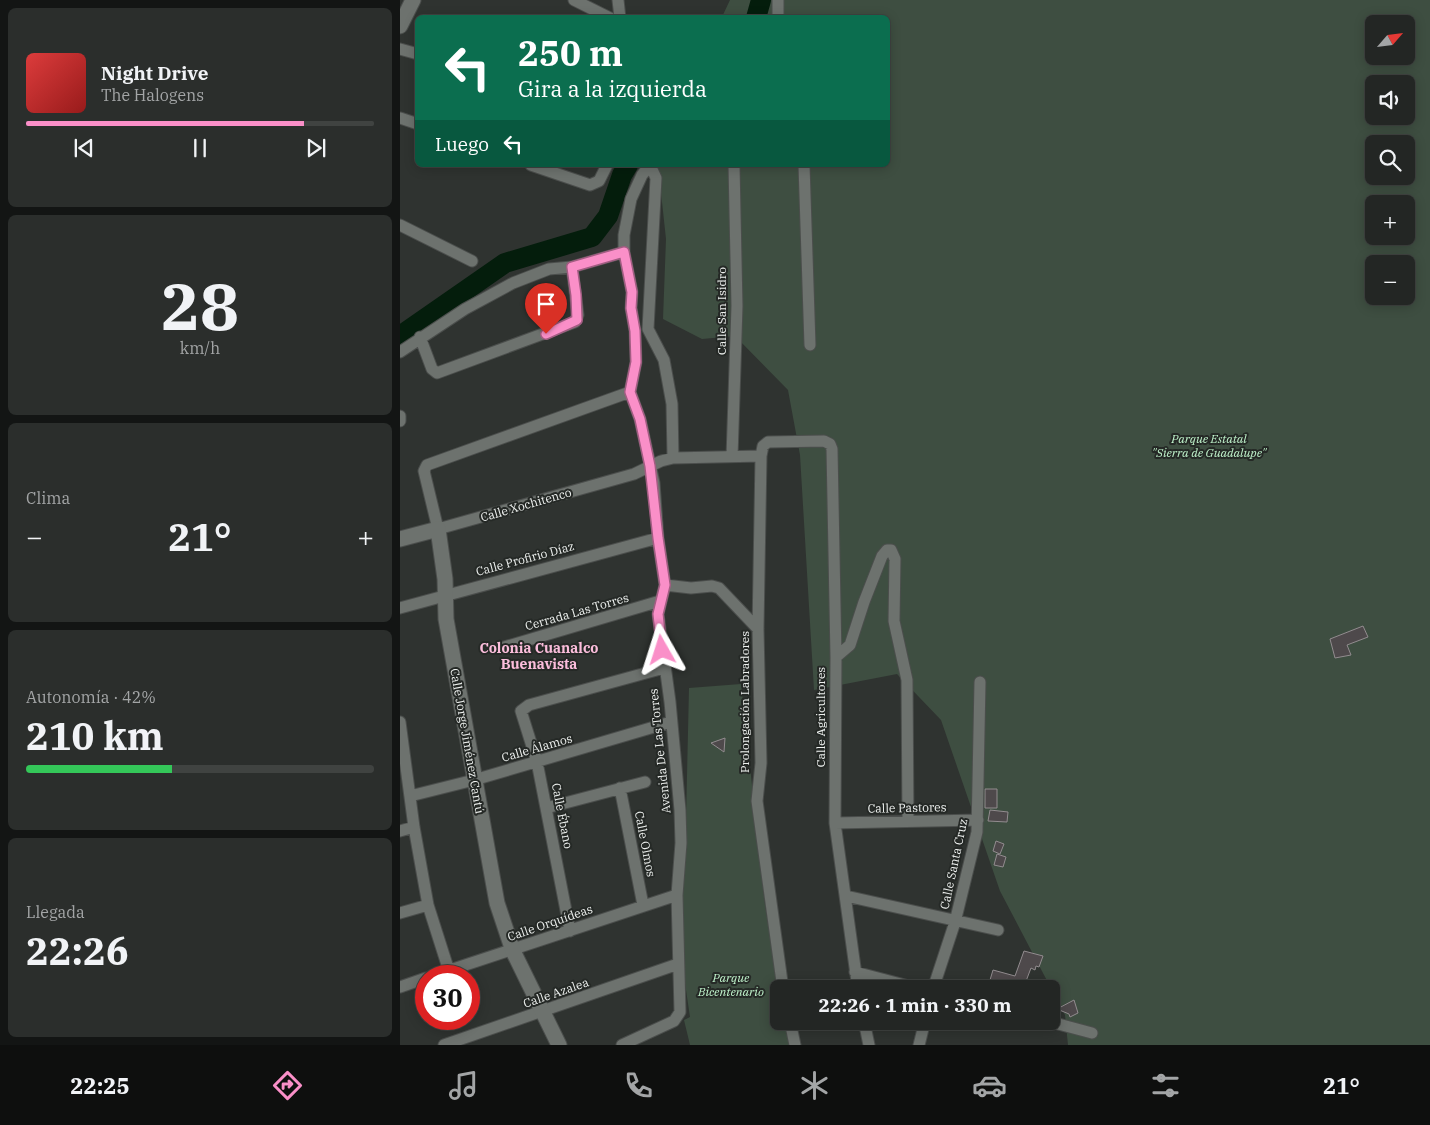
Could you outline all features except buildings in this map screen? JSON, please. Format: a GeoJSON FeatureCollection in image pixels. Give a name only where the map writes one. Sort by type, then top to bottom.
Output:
{"type":"FeatureCollection","features":[{"type":"Feature","properties":{"kind":"street"},"geometry":{"type":"LineString","coordinates":[[400,26],[413,0]]}},
{"type":"Feature","properties":{"kind":"street"},"geometry":{"type":"LineString","coordinates":[[574,0],[604,15]]}},
{"type":"Feature","properties":{"kind":"street"},"geometry":{"type":"LineString","coordinates":[[618,0],[620,15]]}},
{"type":"Feature","properties":{"kind":"street"},"geometry":{"type":"LineString","coordinates":[[778,0],[778,15]]}},
{"type":"Feature","properties":{"kind":"street"},"geometry":{"type":"LineString","coordinates":[[400,49],[415,53]]}},
{"type":"Feature","properties":{"kind":"street"},"geometry":{"type":"LineString","coordinates":[[400,118],[415,123]]}},
{"type":"Feature","properties":{"kind":"street"},"geometry":{"type":"LineString","coordinates":[[536,167],[586,185],[593,185],[599,181],[605,167]]}},
{"type":"Feature","properties":{"kind":"street"},"geometry":{"type":"LineString","coordinates":[[438,529],[424,471],[427,466],[630,392],[636,362],[635,331],[631,308],[632,292],[624,252],[624,235],[631,199],[642,175],[648,167]]}},
{"type":"Feature","properties":{"kind":"street"},"geometry":{"type":"LineString","coordinates":[[651,167],[656,178],[648,329],[664,360],[672,404],[673,458]]}},
{"type":"Feature","properties":{"kind":"street","name":"Calle San Isidro"},"geometry":{"type":"LineString","coordinates":[[732,457],[737,306],[734,167]]}},
{"type":"Feature","properties":{"kind":"street"},"geometry":{"type":"LineString","coordinates":[[804,167],[810,345]]}},
{"type":"Feature","properties":{"kind":"street"},"geometry":{"type":"LineString","coordinates":[[400,225],[472,261]]}},
{"type":"Feature","properties":{"kind":"street"},"geometry":{"type":"LineString","coordinates":[[400,352],[465,309],[513,283],[549,269],[572,267],[624,252]]}},
{"type":"Feature","properties":{"kind":"street"},"geometry":{"type":"LineString","coordinates":[[420,338],[432,369],[437,373],[574,322],[578,315],[572,267]]}},
{"type":"Feature","properties":{"kind":"street"},"geometry":{"type":"LineString","coordinates":[[635,331],[648,329]]}},
{"type":"Feature","properties":{"kind":"street","name":"Avenida De Las Torres"},"geometry":{"type":"LineString","coordinates":[[622,1045],[674,1021],[678,1017],[676,895],[681,842],[680,810],[658,614],[665,585],[650,466],[640,419],[630,392]]}},
{"type":"Feature","properties":{"kind":"street"},"geometry":{"type":"LineString","coordinates":[[400,416],[400,421]]}},
{"type":"Feature","properties":{"kind":"street","name":"Calle Xochitenco"},"geometry":{"type":"LineString","coordinates":[[400,539],[634,474],[673,458],[732,457],[763,450],[824,441],[830,444]]}},
{"type":"Feature","properties":{"kind":"street","name":"Calle Agricultores"},"geometry":{"type":"LineString","coordinates":[[830,444],[836,657],[835,823],[856,980]]}},
{"type":"Feature","properties":{"kind":"street","name":"Prolongación Labradores"},"geometry":{"type":"LineString","coordinates":[[763,450],[758,629],[761,763],[757,800],[782,980]]}},
{"type":"Feature","properties":{"kind":"street","name":"Calle Jorge Jiménez Cantú"},"geometry":{"type":"LineString","coordinates":[[438,529],[446,619],[497,903],[513,951],[558,1045]]}},
{"type":"Feature","properties":{"kind":"street","name":"Calle Profirio Díaz"},"geometry":{"type":"LineString","coordinates":[[400,608],[445,594],[658,538]]}},
{"type":"Feature","properties":{"kind":"street"},"geometry":{"type":"LineString","coordinates":[[836,657],[850,645],[882,556],[887,550],[891,550],[895,558],[894,621],[907,680],[908,821]]}},
{"type":"Feature","properties":{"kind":"street"},"geometry":{"type":"LineString","coordinates":[[665,585],[691,588],[712,586],[720,588],[758,629]]}},
{"type":"Feature","properties":{"kind":"street","name":"Cerrada Las Torres"},"geometry":{"type":"LineString","coordinates":[[501,648],[660,601]]}},
{"type":"Feature","properties":{"kind":"street","name":"Calle Ébano"},"geometry":{"type":"LineString","coordinates":[[570,931],[537,762],[522,715],[523,708],[664,668]]}},
{"type":"Feature","properties":{"kind":"street","name":"Calle Santa Cruz"},"geometry":{"type":"LineString","coordinates":[[936,980],[955,922],[978,820],[980,682]]}},
{"type":"Feature","properties":{"kind":"street"},"geometry":{"type":"LineString","coordinates":[[400,722],[403,764],[428,905],[448,965]]}},
{"type":"Feature","properties":{"kind":"street","name":"Calle Álamos"},"geometry":{"type":"LineString","coordinates":[[410,796],[474,780],[671,722]]}},
{"type":"Feature","properties":{"kind":"street"},"geometry":{"type":"LineString","coordinates":[[546,808],[645,782]]}},
{"type":"Feature","properties":{"kind":"street","name":"Calle Olmos"},"geometry":{"type":"LineString","coordinates":[[620,788],[643,905]]}},
{"type":"Feature","properties":{"kind":"street","name":"Calle Pastores"},"geometry":{"type":"LineString","coordinates":[[835,823],[978,820]]}},
{"type":"Feature","properties":{"kind":"street"},"geometry":{"type":"LineString","coordinates":[[400,831],[414,827]]}},
{"type":"Feature","properties":{"kind":"street","name":"Calle Orquídeas"},"geometry":{"type":"LineString","coordinates":[[469,965],[676,895]]}},
{"type":"Feature","properties":{"kind":"street"},"geometry":{"type":"LineString","coordinates":[[846,896],[955,922],[998,930]]}},
{"type":"Feature","properties":{"kind":"street"},"geometry":{"type":"LineString","coordinates":[[400,913],[428,905]]}},
{"type":"Feature","properties":{"kind":"street","name":"Calle Azalea"},"geometry":{"type":"LineString","coordinates":[[444,1045],[678,964]]}},
{"type":"Feature","properties":{"kind":"street"},"geometry":{"type":"LineString","coordinates":[[855,972],[886,980]]}},
{"type":"Feature","properties":{"kind":"street"},"geometry":{"type":"LineString","coordinates":[[400,987],[415,982]]}},
{"type":"Feature","properties":{"kind":"street"},"geometry":{"type":"LineString","coordinates":[[1060,1024],[1092,1033]]}},
{"type":"Feature","properties":{"kind":"street"},"geometry":{"type":"LineString","coordinates":[[792,1030],[795,1045]]}},
{"type":"Feature","properties":{"kind":"street"},"geometry":{"type":"LineString","coordinates":[[866,1030],[869,1045]]}},
{"type":"Feature","properties":{"kind":"street"},"geometry":{"type":"LineString","coordinates":[[919,1045],[923,1030]]}},
{"type":"Feature","properties":{"kind":"green space","name":"Parque Estatal \"Sierra de Guadalupe\""},"geometry":{"type":"Polygon","coordinates":[[[730,0],[1430,0],[1430,1045],[1068,1045],[1065,1015],[1060,1005],[1060,980],[1047,980],[1000,891],[941,720],[897,674],[814,690],[800,455],[788,390],[735,336],[702,339],[663,319],[666,239],[658,167],[890,167],[890,15],[723,15],[730,0]]]}},
{"type":"Feature","properties":{"kind":"green space","name":"Parque Bicentenario"},"geometry":{"type":"Polygon","coordinates":[[[741,684],[765,905],[777,980],[770,980],[770,1030],[786,1030],[789,1045],[690,1045],[684,1020],[690,1017],[682,963],[681,896],[686,820],[689,688],[741,684]]]}},
{"type":"Feature","properties":{"kind":"waterway"},"geometry":{"type":"LineString","coordinates":[[757,15],[761,0]]}},
{"type":"Feature","properties":{"kind":"waterway"},"geometry":{"type":"LineString","coordinates":[[400,336],[505,263],[592,237],[608,216],[622,175],[627,167]]}},
{"type":"Feature","properties":{"kind":"district","name":"Colonia Cuanalco Buenavista"},"geometry":{"type":"Point","coordinates":[539,656]}},
{"type":"Feature","properties":{"kind":"route"},"geometry":{"type":"LineString","coordinates":[[546,334],[577,320],[572,267],[624,252],[632,292],[631,308],[635,331],[636,362],[630,392],[640,419],[654,483],[658,538],[665,585],[658,614],[662,650]]}}]}
